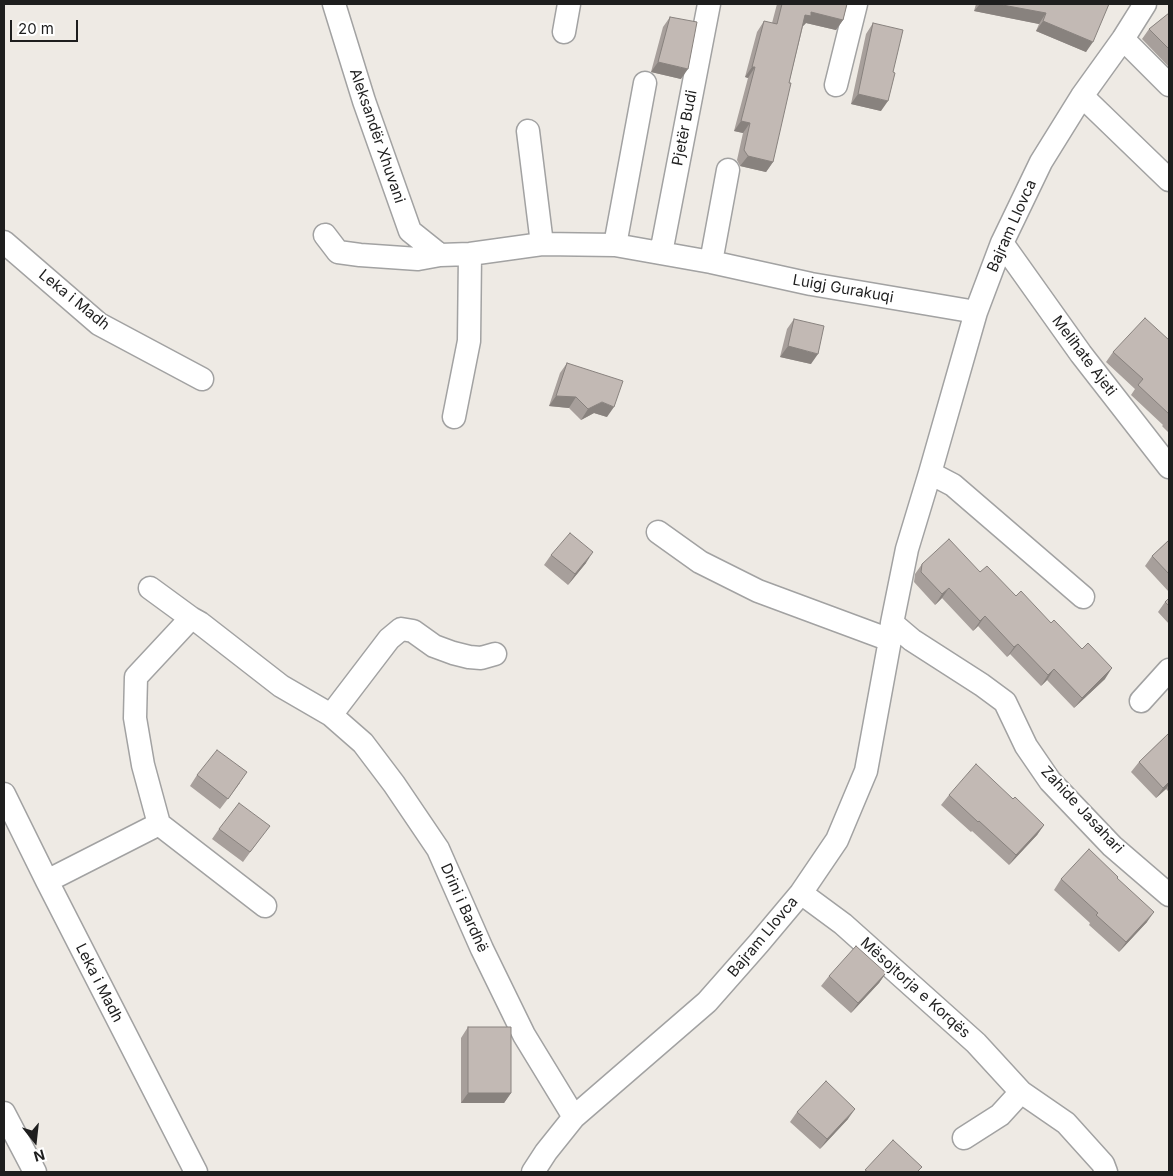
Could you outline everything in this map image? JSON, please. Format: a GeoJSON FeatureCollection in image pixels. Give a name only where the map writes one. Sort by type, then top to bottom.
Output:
{"type":"FeatureCollection","features":[{"type":"Feature","properties":{"kind":"street","name":"Aleksandër Xhuvani"},"geometry":{"type":"LineString","coordinates":[[334,4],[364,101],[410,231],[440,256]]}},
{"type":"Feature","properties":{"kind":"street"},"geometry":{"type":"LineString","coordinates":[[564,32],[569,4]]}},
{"type":"Feature","properties":{"kind":"street","name":"Pjetër Budi"},"geometry":{"type":"LineString","coordinates":[[661,253],[709,4]]}},
{"type":"Feature","properties":{"kind":"street"},"geometry":{"type":"LineString","coordinates":[[836,85],[856,4]]}},
{"type":"Feature","properties":{"kind":"street","name":"Bajram Llovca"},"geometry":{"type":"LineString","coordinates":[[533,1172],[546,1152],[574,1117],[707,1002],[760,943],[801,893],[837,840],[866,771],[906,549],[976,312],[1002,243],[1041,162],[1082,96],[1146,4]]}},
{"type":"Feature","properties":{"kind":"street"},"geometry":{"type":"LineString","coordinates":[[1123,39],[1169,85]]}},
{"type":"Feature","properties":{"kind":"street"},"geometry":{"type":"LineString","coordinates":[[615,245],[645,83]]}},
{"type":"Feature","properties":{"kind":"street"},"geometry":{"type":"LineString","coordinates":[[1082,96],[1169,180]]}},
{"type":"Feature","properties":{"kind":"street"},"geometry":{"type":"LineString","coordinates":[[528,131],[542,244]]}},
{"type":"Feature","properties":{"kind":"street"},"geometry":{"type":"LineString","coordinates":[[711,262],[728,170]]}},
{"type":"Feature","properties":{"kind":"street","name":"Luigj Gurakuqi"},"geometry":{"type":"LineString","coordinates":[[325,235],[338,252],[418,259],[542,244],[615,245],[711,262],[811,284],[976,312]]}},
{"type":"Feature","properties":{"kind":"street","name":"Leka i Madh"},"geometry":{"type":"LineString","coordinates":[[4,242],[99,324],[202,379]]}},
{"type":"Feature","properties":{"kind":"street","name":"Melihate Ajeti"},"geometry":{"type":"LineString","coordinates":[[1002,243],[1081,354],[1169,466]]}},
{"type":"Feature","properties":{"kind":"street"},"geometry":{"type":"LineString","coordinates":[[454,417],[469,341],[470,254]]}},
{"type":"Feature","properties":{"kind":"street"},"geometry":{"type":"LineString","coordinates":[[930,473],[954,485],[1083,597]]}},
{"type":"Feature","properties":{"kind":"street"},"geometry":{"type":"LineString","coordinates":[[658,532],[700,562],[758,591],[891,632]]}},
{"type":"Feature","properties":{"kind":"street","name":"Drini i Bardhë"},"geometry":{"type":"LineString","coordinates":[[150,588],[190,618],[200,623],[280,686],[331,715],[363,743],[394,784],[438,849],[482,949],[524,1035],[574,1117]]}},
{"type":"Feature","properties":{"kind":"street"},"geometry":{"type":"LineString","coordinates":[[190,618],[136,677],[135,718],[144,765],[159,824],[266,906]]}},
{"type":"Feature","properties":{"kind":"street"},"geometry":{"type":"LineString","coordinates":[[331,715],[388,639],[401,629],[413,632],[434,646],[453,653],[482,658],[495,654]]}},
{"type":"Feature","properties":{"kind":"street","name":"Zahide Jasahari"},"geometry":{"type":"LineString","coordinates":[[891,632],[912,640],[1005,702],[1026,746],[1050,781],[1112,846],[1169,895]]}},
{"type":"Feature","properties":{"kind":"street"},"geometry":{"type":"LineString","coordinates":[[1141,701],[1169,670]]}},
{"type":"Feature","properties":{"kind":"street","name":"Leka i Madh"},"geometry":{"type":"LineString","coordinates":[[4,794],[196,1172]]}},
{"type":"Feature","properties":{"kind":"street"},"geometry":{"type":"LineString","coordinates":[[47,881],[159,824]]}},
{"type":"Feature","properties":{"kind":"street","name":"Mësojtorja e Korqës"},"geometry":{"type":"LineString","coordinates":[[801,893],[843,924],[976,1043],[1021,1092],[1066,1123],[1103,1164],[1106,1172]]}},
{"type":"Feature","properties":{"kind":"street"},"geometry":{"type":"LineString","coordinates":[[964,1138],[1000,1115],[1021,1092]]}},
{"type":"Feature","properties":{"kind":"street"},"geometry":{"type":"LineString","coordinates":[[4,1113],[35,1172]]}},
{"type":"Feature","properties":{"kind":"building"},"geometry":{"type":"Polygon","coordinates":[[[782,4],[847,4],[843,20],[811,12],[811,16],[805,15],[773,162],[748,156],[744,150],[750,123],[741,121],[755,67],[752,67],[764,21],[777,24],[782,4]]]}},
{"type":"Feature","properties":{"kind":"building"},"geometry":{"type":"Polygon","coordinates":[[[997,4],[1109,4],[1093,42],[1043,21],[1046,13],[997,4]]]}},
{"type":"Feature","properties":{"kind":"building"},"geometry":{"type":"Polygon","coordinates":[[[1169,13],[1169,49],[1149,29],[1169,13]]]}},
{"type":"Feature","properties":{"kind":"building"},"geometry":{"type":"Polygon","coordinates":[[[670,17],[697,22],[688,69],[658,62],[670,17]]]}},
{"type":"Feature","properties":{"kind":"building"},"geometry":{"type":"Polygon","coordinates":[[[873,23],[903,30],[888,101],[858,94],[873,23]]]}},
{"type":"Feature","properties":{"kind":"building"},"geometry":{"type":"Polygon","coordinates":[[[1145,318],[1169,340],[1169,414],[1138,385],[1143,379],[1113,352],[1145,318]]]}},
{"type":"Feature","properties":{"kind":"building"},"geometry":{"type":"Polygon","coordinates":[[[794,319],[824,326],[818,354],[788,346],[794,319]]]}},
{"type":"Feature","properties":{"kind":"building"},"geometry":{"type":"Polygon","coordinates":[[[567,363],[623,381],[614,407],[602,402],[588,409],[576,397],[556,396],[567,363]]]}},
{"type":"Feature","properties":{"kind":"building"},"geometry":{"type":"Polygon","coordinates":[[[570,533],[593,552],[575,574],[551,555],[570,533]]]}},
{"type":"Feature","properties":{"kind":"building"},"geometry":{"type":"Polygon","coordinates":[[[949,539],[980,572],[987,566],[1016,596],[1021,591],[1051,623],[1054,620],[1082,649],[1088,643],[1112,668],[1082,698],[1054,669],[1048,675],[1018,644],[1014,647],[985,616],[980,621],[949,588],[942,594],[921,572],[922,564],[949,539]]]}},
{"type":"Feature","properties":{"kind":"building"},"geometry":{"type":"Polygon","coordinates":[[[1169,540],[1169,574],[1152,556],[1169,540]]]}},
{"type":"Feature","properties":{"kind":"building"},"geometry":{"type":"Polygon","coordinates":[[[1169,598],[1169,606],[1165,602],[1169,598]]]}},
{"type":"Feature","properties":{"kind":"building"},"geometry":{"type":"Polygon","coordinates":[[[1169,733],[1169,782],[1163,788],[1139,762],[1169,733]]]}},
{"type":"Feature","properties":{"kind":"building"},"geometry":{"type":"Polygon","coordinates":[[[217,750],[247,772],[228,799],[197,775],[217,750]]]}},
{"type":"Feature","properties":{"kind":"building"},"geometry":{"type":"Polygon","coordinates":[[[976,764],[1044,825],[1016,855],[949,795],[976,764]]]}},
{"type":"Feature","properties":{"kind":"building"},"geometry":{"type":"Polygon","coordinates":[[[239,803],[270,826],[250,852],[219,829],[239,803]]]}},
{"type":"Feature","properties":{"kind":"building"},"geometry":{"type":"Polygon","coordinates":[[[1089,849],[1154,912],[1126,942],[1061,879],[1089,849]]]}},
{"type":"Feature","properties":{"kind":"building"},"geometry":{"type":"Polygon","coordinates":[[[856,946],[886,973],[858,1003],[829,976],[856,946]]]}},
{"type":"Feature","properties":{"kind":"building"},"geometry":{"type":"Polygon","coordinates":[[[468,1027],[511,1027],[511,1093],[468,1093],[468,1027]]]}},
{"type":"Feature","properties":{"kind":"building"},"geometry":{"type":"Polygon","coordinates":[[[826,1081],[855,1109],[827,1139],[797,1112],[826,1081]]]}},
{"type":"Feature","properties":{"kind":"building"},"geometry":{"type":"Polygon","coordinates":[[[893,1140],[922,1167],[917,1172],[868,1172],[865,1170],[893,1140]]]}}]}
